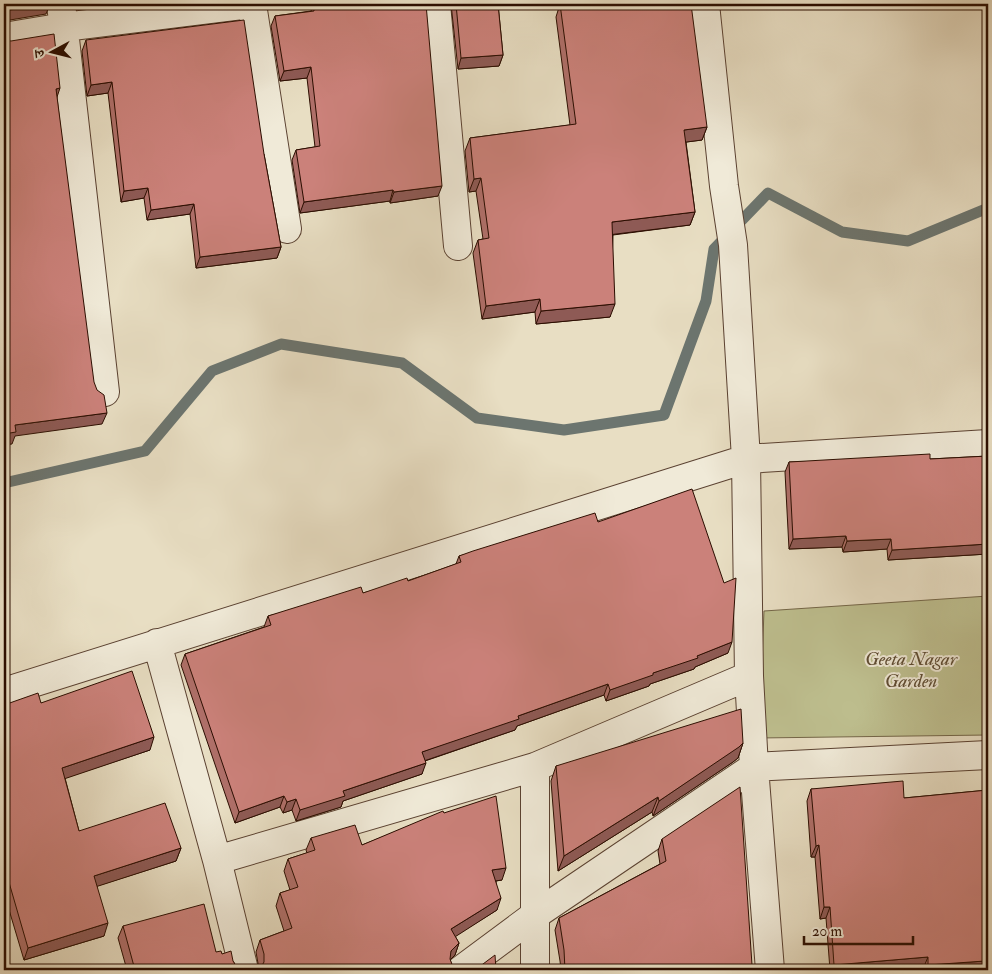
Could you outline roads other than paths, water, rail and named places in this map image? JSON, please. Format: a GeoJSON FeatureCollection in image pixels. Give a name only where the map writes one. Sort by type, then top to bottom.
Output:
{"type":"FeatureCollection","features":[{"type":"Feature","properties":{"kind":"street"},"geometry":{"type":"LineString","coordinates":[[4,37],[62,16],[251,4],[287,229]]}},
{"type":"Feature","properties":{"kind":"street"},"geometry":{"type":"LineString","coordinates":[[436,4],[458,246]]}},
{"type":"Feature","properties":{"kind":"street"},"geometry":{"type":"LineString","coordinates":[[705,4],[732,245],[746,459],[749,676],[770,970]]}},
{"type":"Feature","properties":{"kind":"street"},"geometry":{"type":"LineString","coordinates":[[62,16],[105,392]]}},
{"type":"Feature","properties":{"kind":"street"},"geometry":{"type":"LineString","coordinates":[[4,692],[746,459],[988,444]]}},
{"type":"Feature","properties":{"kind":"street"},"geometry":{"type":"LineString","coordinates":[[157,643],[217,860],[244,970]]}},
{"type":"Feature","properties":{"kind":"street"},"geometry":{"type":"LineString","coordinates":[[217,860],[535,767],[749,676]]}},
{"type":"Feature","properties":{"kind":"street"},"geometry":{"type":"LineString","coordinates":[[461,970],[535,916],[754,767],[988,755]]}},
{"type":"Feature","properties":{"kind":"street"},"geometry":{"type":"LineString","coordinates":[[535,767],[535,970]]}},
{"type":"Feature","properties":{"kind":"waterway"},"geometry":{"type":"LineString","coordinates":[[4,483],[145,451],[212,371],[281,344],[402,363],[477,418],[564,430],[664,415],[706,301],[714,249],[768,193],[842,232],[908,241],[988,208]]}},
{"type":"Feature","properties":{"kind":"park label","name":"Geeta Nagar Garden"},"geometry":{"type":"Point","coordinates":[911,669]}}]}
